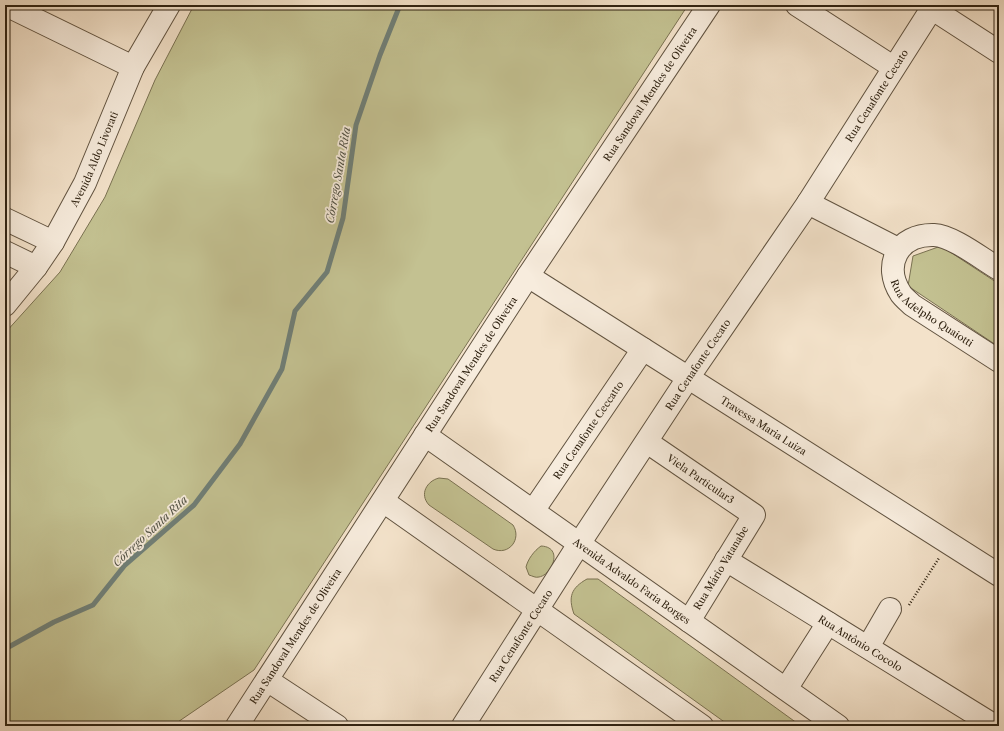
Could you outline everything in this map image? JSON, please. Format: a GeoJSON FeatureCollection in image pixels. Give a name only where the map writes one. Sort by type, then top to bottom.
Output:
{"type":"FeatureCollection","features":[{"type":"Feature","properties":{"kind":"street"},"geometry":{"type":"LineString","coordinates":[[6,5],[133,67]]}},
{"type":"Feature","properties":{"kind":"street","name":"Avenida Aldo Livorati"},"geometry":{"type":"LineString","coordinates":[[5,305],[36,267],[53,242],[85,183],[133,67],[169,5]]}},
{"type":"Feature","properties":{"kind":"street","name":"Rua Sandoval Mendes de Oliveira"},"geometry":{"type":"LineString","coordinates":[[237,726],[528,276],[709,5]]}},
{"type":"Feature","properties":{"kind":"street"},"geometry":{"type":"LineString","coordinates":[[797,5],[894,67]]}},
{"type":"Feature","properties":{"kind":"street"},"geometry":{"type":"LineString","coordinates":[[932,7],[999,52]]}},
{"type":"Feature","properties":{"kind":"street","name":"Rua Cenafonte Cecato"},"geometry":{"type":"LineString","coordinates":[[463,726],[579,544],[688,378],[808,203],[932,7]]}},
{"type":"Feature","properties":{"kind":"street"},"geometry":{"type":"LineString","coordinates":[[808,203],[898,249],[914,238],[935,235],[963,246],[999,270]]}},
{"type":"Feature","properties":{"kind":"street"},"geometry":{"type":"LineString","coordinates":[[5,218],[53,242]]}},
{"type":"Feature","properties":{"kind":"street","name":"Rua Adelpho Quaiotti"},"geometry":{"type":"LineString","coordinates":[[898,249],[894,258],[892,269],[895,284],[902,296],[912,305],[999,361]]}},
{"type":"Feature","properties":{"kind":"street"},"geometry":{"type":"LineString","coordinates":[[5,252],[36,267]]}},
{"type":"Feature","properties":{"kind":"street","name":"Travessa Maria Luiza"},"geometry":{"type":"LineString","coordinates":[[528,276],[999,574]]}},
{"type":"Feature","properties":{"kind":"street","name":"Rua Cenafonte Ceccatto"},"geometry":{"type":"LineString","coordinates":[[533,511],[643,349]]}},
{"type":"Feature","properties":{"kind":"street","name":"Avenida Advaldo Faria Borges"},"geometry":{"type":"LineString","coordinates":[[425,435],[838,726]]}},
{"type":"Feature","properties":{"kind":"street","name":"Viela Particular3"},"geometry":{"type":"LineString","coordinates":[[647,442],[754,515]]}},
{"type":"Feature","properties":{"kind":"street"},"geometry":{"type":"LineString","coordinates":[[383,500],[702,726]]}},
{"type":"Feature","properties":{"kind":"street","name":"Rua Mário Vatanabe"},"geometry":{"type":"LineString","coordinates":[[689,621],[754,515]]}},
{"type":"Feature","properties":{"kind":"street","name":"Rua Antônio Cocolo"},"geometry":{"type":"LineString","coordinates":[[726,560],[995,726]]}},
{"type":"Feature","properties":{"kind":"street"},"geometry":{"type":"LineString","coordinates":[[868,647],[899,608]]}},
{"type":"Feature","properties":{"kind":"street"},"geometry":{"type":"LineString","coordinates":[[786,689],[828,623]]}},
{"type":"Feature","properties":{"kind":"street"},"geometry":{"type":"LineString","coordinates":[[267,680],[336,726]]}},
{"type":"Feature","properties":{"kind":"path"},"geometry":{"type":"LineString","coordinates":[[899,608],[948,543]]}},
{"type":"Feature","properties":{"kind":"shaded area"},"geometry":{"type":"Polygon","coordinates":[[[194,5],[688,5],[254,670],[172,726],[5,726],[5,333],[60,272],[105,197],[155,80],[194,5]]]}},
{"type":"Feature","properties":{"kind":"shaded area"},"geometry":{"type":"Polygon","coordinates":[[[941,246],[999,284],[999,347],[908,286],[913,256],[941,246]]]}},
{"type":"Feature","properties":{"kind":"shaded area"},"geometry":{"type":"Polygon","coordinates":[[[439,478],[448,479],[513,525],[516,536],[512,545],[504,550],[499,551],[493,549],[429,505],[425,497],[426,488],[431,482],[439,478]]]}},
{"type":"Feature","properties":{"kind":"shaded area"},"geometry":{"type":"Polygon","coordinates":[[[541,546],[552,551],[554,561],[544,575],[535,577],[529,575],[526,567],[532,555],[541,546]]]}},
{"type":"Feature","properties":{"kind":"shaded area"},"geometry":{"type":"Polygon","coordinates":[[[587,579],[598,579],[801,726],[730,726],[574,614],[571,603],[572,594],[577,586],[587,579]]]}},
{"type":"Feature","properties":{"kind":"waterway","name":"Córrego Santa Rita"},"geometry":{"type":"LineString","coordinates":[[5,649],[54,622],[93,605],[125,565],[194,505],[240,444],[282,369],[295,311],[327,272],[343,218],[356,125],[380,55],[400,5]]}}]}
